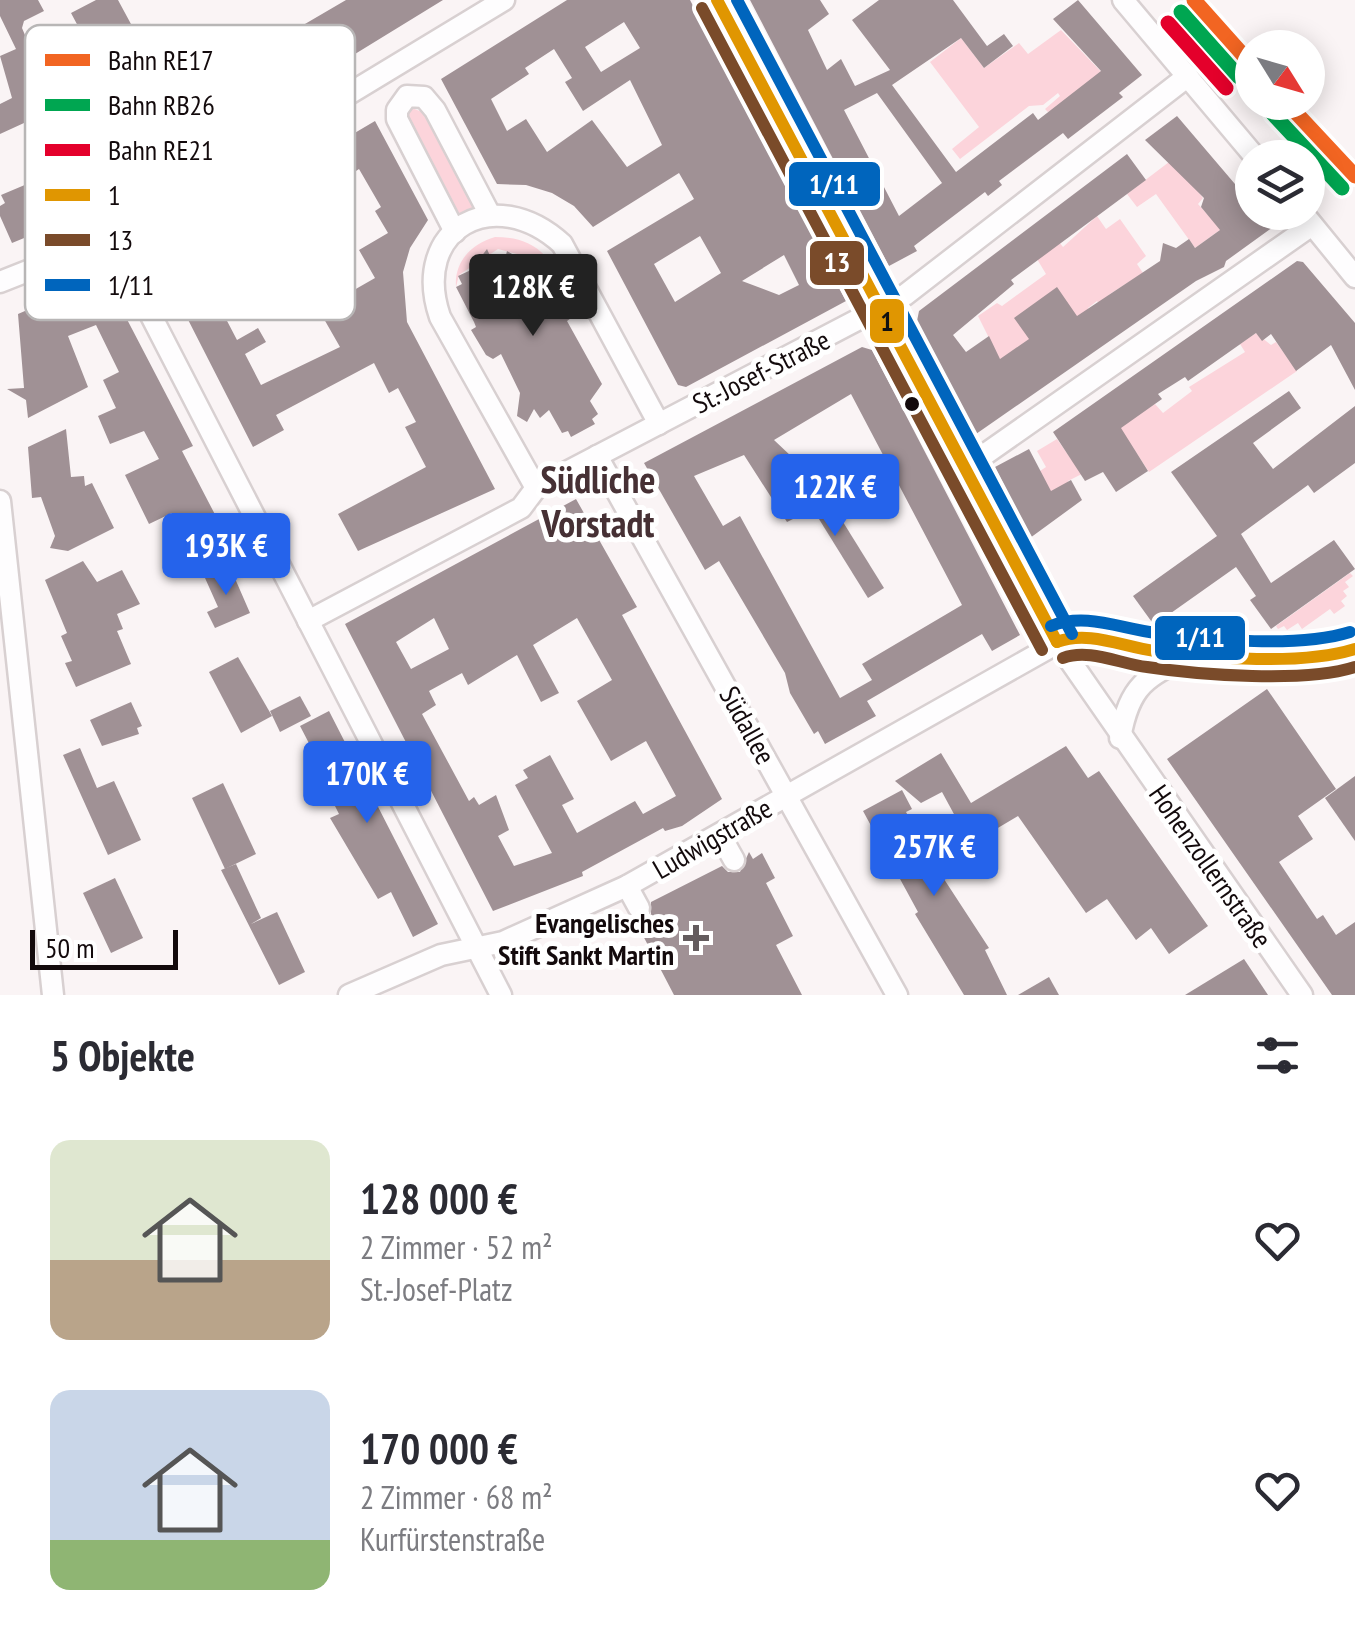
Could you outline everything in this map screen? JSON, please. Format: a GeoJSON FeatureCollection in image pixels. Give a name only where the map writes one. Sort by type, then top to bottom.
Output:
{"type":"FeatureCollection","features":[{"type":"Feature","properties":{"kind":"street"},"geometry":{"type":"LineString","coordinates":[[355,90],[504,0]]}},
{"type":"Feature","properties":{"kind":"street","name":"Hohenzollernstraße"},"geometry":{"type":"LineString","coordinates":[[717,0],[1057,642],[1302,995]]}},
{"type":"Feature","properties":{"kind":"street"},"geometry":{"type":"LineString","coordinates":[[1123,0],[1241,140]]}},
{"type":"Feature","properties":{"kind":"street","name":"St.-Josef-Straße"},"geometry":{"type":"LineString","coordinates":[[308,621],[521,508],[536,488],[881,309],[1188,76]]}},
{"type":"Feature","properties":{"kind":"street"},"geometry":{"type":"LineString","coordinates":[[455,232],[397,119],[397,110],[407,96],[415,94],[430,102],[490,214]]}},
{"type":"Feature","properties":{"kind":"street"},"geometry":{"type":"LineString","coordinates":[[536,488],[440,318],[432,293],[432,272],[455,232],[490,214],[507,213],[528,220],[562,244],[659,424]]}},
{"type":"Feature","properties":{"kind":"street"},"geometry":{"type":"LineString","coordinates":[[964,469],[1292,230]]}},
{"type":"Feature","properties":{"kind":"street"},"geometry":{"type":"LineString","coordinates":[[1316,230],[1355,277]]}},
{"type":"Feature","properties":{"kind":"street"},"geometry":{"type":"LineString","coordinates":[[0,282],[25,272]]}},
{"type":"Feature","properties":{"kind":"street"},"geometry":{"type":"LineString","coordinates":[[153,320],[502,995]]}},
{"type":"Feature","properties":{"kind":"street","name":"Südallee"},"geometry":{"type":"LineString","coordinates":[[597,456],[897,995]]}},
{"type":"Feature","properties":{"kind":"street"},"geometry":{"type":"LineString","coordinates":[[0,501],[52,995]]}},
{"type":"Feature","properties":{"kind":"street"},"geometry":{"type":"LineString","coordinates":[[1057,642],[1080,635],[1126,646],[1195,654],[1336,655],[1354,650]]}},
{"type":"Feature","properties":{"kind":"street","name":"Ludwigstraße"},"geometry":{"type":"LineString","coordinates":[[349,995],[442,954],[477,949],[540,927],[627,886],[1057,642]]}},
{"type":"Feature","properties":{"kind":"street"},"geometry":{"type":"LineString","coordinates":[[1120,738],[1129,701],[1141,683],[1195,654]]}},
{"type":"Feature","properties":{"kind":"street"},"geometry":{"type":"LineString","coordinates":[[720,835],[734,860]]}},
{"type":"Feature","properties":{"kind":"street"},"geometry":{"type":"LineString","coordinates":[[627,886],[639,908]]}},
{"type":"Feature","properties":{"kind":"shaded area"},"geometry":{"type":"Polygon","coordinates":[[[1061,30],[1110,81],[1048,112],[1045,109],[1060,96],[1058,93],[1043,105],[1029,106],[960,159],[952,149],[979,127],[930,62],[961,38],[984,68],[1019,43],[1028,54],[1061,30]]]}},
{"type":"Feature","properties":{"kind":"shaded area"},"geometry":{"type":"Polygon","coordinates":[[[412,108],[427,114],[475,205],[474,212],[463,219],[456,215],[408,124],[406,114],[412,108]]]}},
{"type":"Feature","properties":{"kind":"shaded area"},"geometry":{"type":"Polygon","coordinates":[[[1173,159],[1203,198],[1198,204],[1215,223],[1236,236],[1220,230],[1195,248],[1156,194],[1137,207],[1127,194],[1173,159]]]}},
{"type":"Feature","properties":{"kind":"shaded area"},"geometry":{"type":"Polygon","coordinates":[[[1097,216],[1106,229],[1120,219],[1146,256],[1137,264],[1143,273],[1110,294],[1101,306],[1097,301],[1088,308],[1090,313],[1000,360],[978,316],[997,303],[1002,306],[1046,274],[1037,259],[1059,242],[1063,247],[1097,216]]]}},
{"type":"Feature","properties":{"kind":"shaded area"},"geometry":{"type":"Polygon","coordinates":[[[495,237],[528,243],[552,265],[537,270],[517,254],[498,249],[459,275],[456,287],[458,270],[466,255],[478,244],[495,237]]]}},
{"type":"Feature","properties":{"kind":"shaded area"},"geometry":{"type":"Polygon","coordinates":[[[1256,333],[1271,345],[1276,342],[1297,371],[1149,472],[1133,448],[1068,481],[1070,487],[1014,509],[1012,503],[1044,486],[1037,473],[1046,467],[1037,451],[1057,439],[1071,459],[1155,404],[1163,413],[1192,391],[1189,387],[1245,352],[1240,344],[1256,333]]]}},
{"type":"Feature","properties":{"kind":"shaded area"},"geometry":{"type":"Polygon","coordinates":[[[1350,573],[1353,576],[1345,582],[1349,587],[1343,591],[1347,596],[1341,601],[1345,606],[1334,614],[1330,609],[1302,629],[1298,623],[1287,630],[1284,626],[1278,629],[1276,626],[1350,573]]]}},
{"type":"Feature","properties":{"kind":"building"},"geometry":{"type":"Polygon","coordinates":[[[0,0],[38,0],[44,11],[24,21],[22,28],[25,125],[0,134],[0,104],[12,98],[0,56],[16,49],[0,16],[0,0]]]}},
{"type":"Feature","properties":{"kind":"building"},"geometry":{"type":"Polygon","coordinates":[[[96,0],[118,0],[132,25],[77,25],[71,13],[96,0]]]}},
{"type":"Feature","properties":{"kind":"building"},"geometry":{"type":"Polygon","coordinates":[[[346,0],[443,0],[355,54],[355,25],[303,25],[346,0]]]}},
{"type":"Feature","properties":{"kind":"building"},"geometry":{"type":"Polygon","coordinates":[[[567,0],[690,0],[846,301],[686,387],[678,385],[607,251],[694,199],[679,173],[593,227],[574,206],[552,193],[526,185],[497,184],[441,79],[567,0]],[[624,22],[585,47],[601,72],[640,48],[624,22]],[[554,49],[525,68],[529,74],[491,99],[507,131],[526,119],[547,152],[592,120],[627,167],[662,145],[630,80],[583,111],[565,82],[572,78],[554,49]],[[700,236],[654,264],[675,302],[721,273],[700,236]],[[784,255],[742,281],[779,295],[799,285],[784,255]]]}},
{"type":"Feature","properties":{"kind":"building"},"geometry":{"type":"Polygon","coordinates":[[[750,0],[820,0],[829,14],[808,30],[827,70],[841,59],[855,86],[890,70],[852,20],[879,0],[953,0],[987,46],[1004,34],[1013,46],[984,68],[961,38],[892,85],[956,172],[1033,113],[1038,120],[1101,71],[1053,19],[1078,0],[1142,75],[1119,93],[1123,97],[1068,139],[1063,133],[999,181],[1002,185],[988,196],[985,192],[914,246],[917,251],[889,266],[750,0]],[[877,93],[844,110],[899,216],[942,183],[877,93]]]}},
{"type":"Feature","properties":{"kind":"building"},"geometry":{"type":"Polygon","coordinates":[[[1177,116],[1235,184],[1235,230],[1269,230],[1226,261],[1224,267],[1196,281],[976,434],[917,321],[919,311],[1127,154],[1146,180],[1011,280],[1014,284],[953,335],[966,352],[989,336],[1000,359],[1029,339],[1014,318],[1057,287],[1077,316],[1160,261],[1163,243],[1176,248],[1189,239],[1195,248],[1220,230],[1201,207],[1204,198],[1145,140],[1177,116]]]}},
{"type":"Feature","properties":{"kind":"building"},"geometry":{"type":"Polygon","coordinates":[[[375,121],[428,220],[410,248],[403,272],[407,322],[495,489],[358,551],[338,514],[426,467],[405,427],[416,422],[398,388],[389,393],[374,363],[276,415],[284,430],[253,447],[188,320],[227,320],[237,340],[258,328],[266,342],[245,354],[261,385],[340,347],[325,320],[355,320],[355,289],[375,278],[359,250],[388,233],[375,211],[381,207],[359,169],[355,172],[355,133],[375,121]]]}},
{"type":"Feature","properties":{"kind":"building"},"geometry":{"type":"Polygon","coordinates":[[[25,185],[25,238],[12,243],[0,216],[0,206],[5,203],[1,195],[25,185]]]}},
{"type":"Feature","properties":{"kind":"building"},"geometry":{"type":"Polygon","coordinates":[[[487,249],[500,278],[507,251],[532,266],[542,265],[544,278],[556,270],[575,307],[570,310],[574,316],[567,321],[602,384],[590,401],[598,414],[592,419],[595,424],[571,437],[568,431],[562,433],[549,410],[540,418],[534,409],[527,422],[517,416],[520,393],[501,354],[493,359],[486,355],[471,330],[476,327],[456,287],[462,284],[458,276],[471,270],[487,249]]]}},
{"type":"Feature","properties":{"kind":"building"},"geometry":{"type":"Polygon","coordinates":[[[1297,261],[1303,262],[1355,323],[1355,390],[1331,345],[1296,371],[1271,334],[1262,341],[1256,333],[1188,381],[1185,377],[1158,394],[1162,399],[1121,428],[1148,471],[1116,492],[1103,472],[1085,481],[1053,432],[1297,261]]]}},
{"type":"Feature","properties":{"kind":"building"},"geometry":{"type":"Polygon","coordinates":[[[25,311],[25,320],[127,320],[193,446],[182,451],[222,528],[189,545],[172,513],[149,524],[125,475],[159,459],[144,431],[110,444],[98,416],[116,408],[103,380],[119,372],[96,325],[68,336],[88,387],[28,418],[26,400],[7,389],[24,388],[18,314],[25,311]]]}},
{"type":"Feature","properties":{"kind":"building"},"geometry":{"type":"Polygon","coordinates":[[[862,347],[872,350],[1020,635],[992,651],[982,634],[867,701],[876,716],[825,744],[818,731],[814,734],[790,693],[785,673],[719,561],[705,570],[644,463],[862,347]],[[851,394],[774,440],[792,457],[772,467],[799,516],[787,522],[744,455],[694,476],[723,526],[740,516],[840,698],[872,680],[862,664],[962,605],[851,394]]]}},
{"type":"Feature","properties":{"kind":"building"},"geometry":{"type":"Polygon","coordinates":[[[1289,391],[1301,408],[1253,443],[1273,469],[1355,406],[1355,463],[1314,493],[1308,485],[1241,534],[1271,583],[1334,540],[1355,569],[1271,629],[1250,600],[1256,596],[1236,567],[1154,625],[1133,596],[1217,536],[1171,472],[1289,391]]]}},
{"type":"Feature","properties":{"kind":"building"},"geometry":{"type":"Polygon","coordinates":[[[66,429],[71,477],[84,476],[85,486],[92,483],[114,528],[68,551],[50,548],[55,536],[41,497],[32,498],[28,447],[66,429]]]}},
{"type":"Feature","properties":{"kind":"building"},"geometry":{"type":"Polygon","coordinates":[[[1029,449],[1051,491],[1071,480],[1082,500],[1030,538],[995,467],[1029,449]]]}},
{"type":"Feature","properties":{"kind":"building"},"geometry":{"type":"Polygon","coordinates":[[[825,493],[884,588],[868,598],[809,503],[825,493]]]}},
{"type":"Feature","properties":{"kind":"building"},"geometry":{"type":"Polygon","coordinates":[[[576,499],[637,607],[622,615],[722,799],[682,826],[665,831],[663,828],[582,872],[583,876],[493,911],[345,624],[576,499]],[[434,618],[396,642],[411,669],[449,649],[434,618]],[[577,618],[533,645],[559,693],[541,702],[517,655],[468,685],[462,673],[429,691],[436,705],[422,714],[469,801],[474,797],[479,805],[496,795],[509,830],[498,836],[514,866],[552,853],[515,785],[528,778],[523,770],[550,755],[574,799],[562,805],[577,833],[635,801],[643,814],[676,796],[646,741],[611,761],[577,701],[612,680],[577,618]]]}},
{"type":"Feature","properties":{"kind":"building"},"geometry":{"type":"Polygon","coordinates":[[[83,561],[97,582],[122,570],[140,604],[117,614],[123,629],[117,631],[131,664],[76,687],[65,663],[72,661],[61,636],[67,633],[45,580],[83,561]]]}},
{"type":"Feature","properties":{"kind":"building"},"geometry":{"type":"Polygon","coordinates":[[[230,567],[250,613],[215,628],[207,612],[218,607],[205,578],[230,567]]]}},
{"type":"Feature","properties":{"kind":"building"},"geometry":{"type":"Polygon","coordinates":[[[238,657],[272,716],[241,733],[209,672],[238,657]]]}},
{"type":"Feature","properties":{"kind":"building"},"geometry":{"type":"Polygon","coordinates":[[[1267,689],[1336,789],[1298,816],[1313,839],[1279,862],[1317,919],[1323,915],[1336,935],[1355,922],[1355,995],[1332,995],[1167,759],[1267,689]]]}},
{"type":"Feature","properties":{"kind":"building"},"geometry":{"type":"Polygon","coordinates":[[[300,696],[311,716],[280,732],[270,711],[300,696]]]}},
{"type":"Feature","properties":{"kind":"building"},"geometry":{"type":"Polygon","coordinates":[[[131,702],[142,726],[137,728],[139,734],[102,746],[90,720],[131,702]]]}},
{"type":"Feature","properties":{"kind":"building"},"geometry":{"type":"Polygon","coordinates":[[[329,711],[438,924],[413,937],[391,892],[378,899],[330,818],[339,814],[333,802],[338,799],[300,726],[329,711]]]}},
{"type":"Feature","properties":{"kind":"building"},"geometry":{"type":"Polygon","coordinates":[[[1066,746],[1088,778],[1099,771],[1208,926],[1169,954],[1151,928],[1136,940],[1107,899],[1086,913],[1018,816],[986,835],[991,842],[976,850],[958,834],[955,816],[942,792],[921,803],[895,781],[941,753],[971,803],[1066,746]]]}},
{"type":"Feature","properties":{"kind":"building"},"geometry":{"type":"Polygon","coordinates":[[[80,748],[97,788],[114,781],[141,840],[108,855],[63,755],[80,748]]]}},
{"type":"Feature","properties":{"kind":"building"},"geometry":{"type":"Polygon","coordinates":[[[1355,776],[1355,841],[1325,798],[1355,776]]]}},
{"type":"Feature","properties":{"kind":"building"},"geometry":{"type":"Polygon","coordinates":[[[223,783],[256,854],[225,869],[192,798],[223,783]]]}},
{"type":"Feature","properties":{"kind":"building"},"geometry":{"type":"Polygon","coordinates":[[[902,790],[912,809],[906,812],[925,847],[932,844],[942,876],[989,948],[985,950],[1007,995],[964,995],[915,914],[918,912],[863,811],[902,790]]]}},
{"type":"Feature","properties":{"kind":"building"},"geometry":{"type":"Polygon","coordinates":[[[749,852],[753,859],[762,853],[775,878],[766,883],[793,936],[776,945],[802,995],[674,995],[639,928],[633,932],[625,918],[645,920],[651,914],[651,902],[722,866],[728,872],[740,872],[749,852]]]}},
{"type":"Feature","properties":{"kind":"building"},"geometry":{"type":"Polygon","coordinates":[[[236,864],[261,918],[251,924],[277,912],[305,972],[279,985],[221,870],[236,864]]]}},
{"type":"Feature","properties":{"kind":"building"},"geometry":{"type":"Polygon","coordinates":[[[115,878],[143,938],[111,953],[83,893],[115,878]]]}},
{"type":"Feature","properties":{"kind":"building"},"geometry":{"type":"Polygon","coordinates":[[[1244,959],[1268,995],[1185,995],[1244,959]]]}},
{"type":"Feature","properties":{"kind":"building"},"geometry":{"type":"Polygon","coordinates":[[[1049,977],[1059,995],[1018,995],[1049,977]]]}},
{"type":"Feature","properties":{"kind":"rail line","name":"RE17"},"geometry":{"type":"LineString","coordinates":[[1194,0],[1235,46]]}},
{"type":"Feature","properties":{"kind":"rail line","name":"RB26"},"geometry":{"type":"LineString","coordinates":[[1181,12],[1235,73]]}},
{"type":"Feature","properties":{"kind":"rail line","name":"RE21"},"geometry":{"type":"LineString","coordinates":[[1168,23],[1226,88]]}},
{"type":"Feature","properties":{"kind":"rail line","name":"RB26"},"geometry":{"type":"LineString","coordinates":[[1279,120],[1342,188]]}},
{"type":"Feature","properties":{"kind":"rail line","name":"RE17"},"geometry":{"type":"LineString","coordinates":[[1303,120],[1355,176]]}},
{"type":"Feature","properties":{"kind":"transit line","name":"1"},"geometry":{"type":"LineString","coordinates":[[717,0],[1057,642]]}},
{"type":"Feature","properties":{"kind":"transit line","name":"1/11"},"geometry":{"type":"LineString","coordinates":[[737,0],[1072,634]]}},
{"type":"Feature","properties":{"kind":"transit line","name":"13"},"geometry":{"type":"LineString","coordinates":[[702,8],[1042,650]]}},
{"type":"Feature","properties":{"kind":"transit line","name":"1/11"},"geometry":{"type":"LineString","coordinates":[[1051,626],[1090,621],[1157,633],[1254,641],[1306,640],[1350,632]]}},
{"type":"Feature","properties":{"kind":"transit line","name":"1"},"geometry":{"type":"LineString","coordinates":[[1057,642],[1094,639],[1155,651],[1256,659],[1309,657],[1355,649]]}},
{"type":"Feature","properties":{"kind":"transit line","name":"13"},"geometry":{"type":"LineString","coordinates":[[1063,658],[1094,656],[1169,670],[1252,676],[1309,675],[1355,667]]}},
{"type":"Feature","properties":{"kind":"place","name":"Evangelisches Stift Sankt Martin"},"geometry":{"type":"Point","coordinates":[696,938]}},
{"type":"Feature","properties":{"kind":"district","name":"Südliche Vorstadt"},"geometry":{"type":"Point","coordinates":[598,500]}}]}
